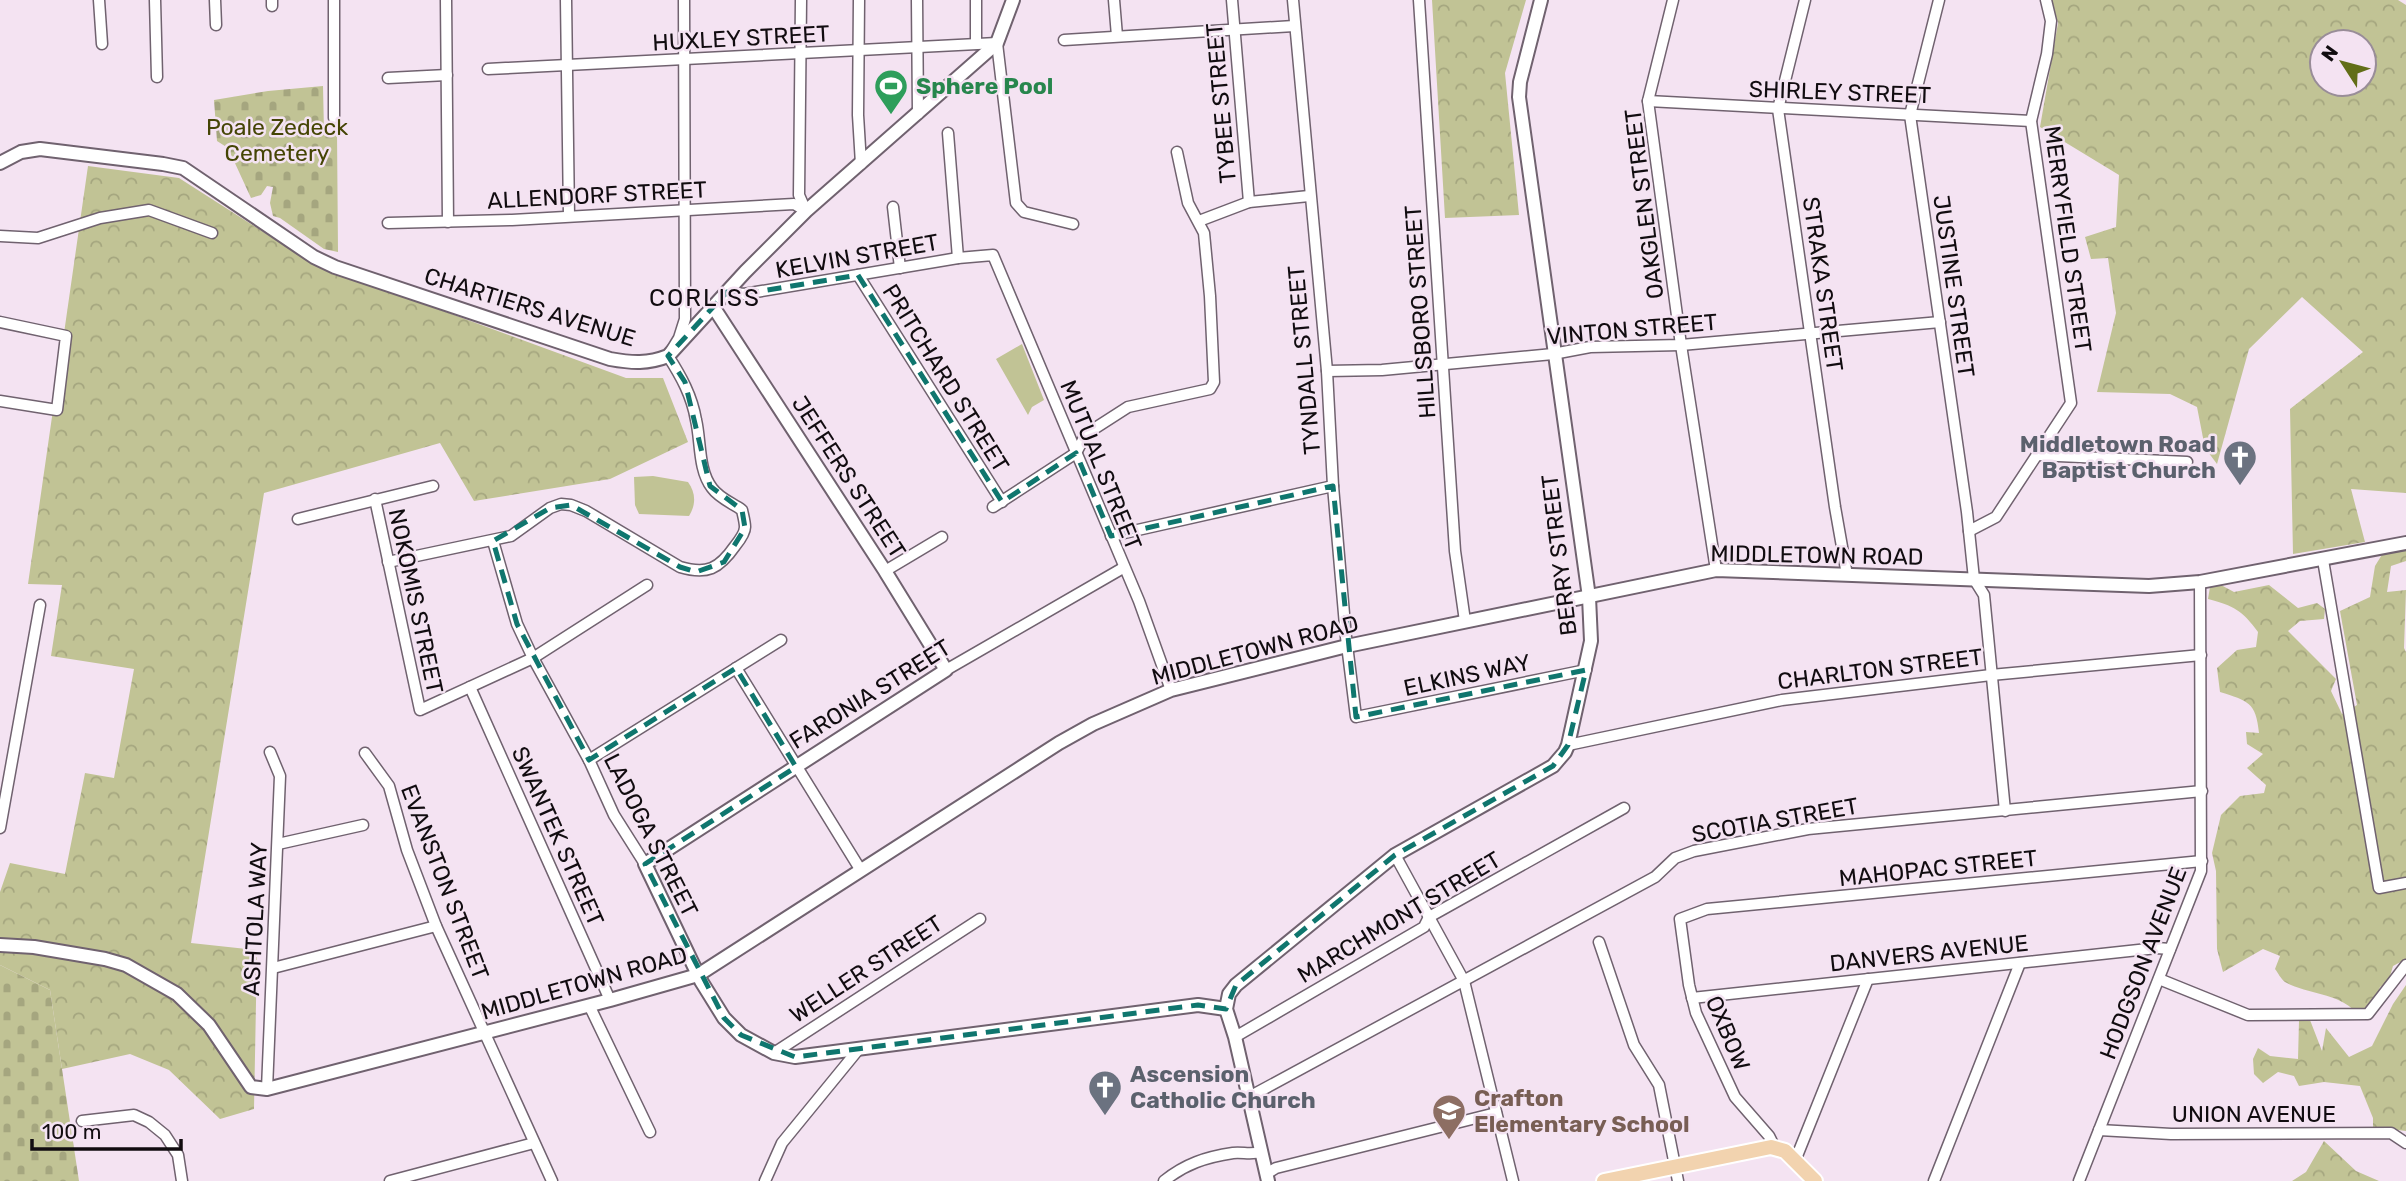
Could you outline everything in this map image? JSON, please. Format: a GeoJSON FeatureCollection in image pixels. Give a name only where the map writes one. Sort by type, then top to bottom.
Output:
{"type":"FeatureCollection","features":[{"type":"Feature","properties":{"kind":"main road"},"geometry":{"type":"LineString","coordinates":[[1604,1181],[1771,1148],[1785,1151],[1815,1181]]}},
{"type":"Feature","properties":{"kind":"street"},"geometry":{"type":"LineString","coordinates":[[99,0],[102,44]]}},
{"type":"Feature","properties":{"kind":"street"},"geometry":{"type":"LineString","coordinates":[[155,0],[157,77]]}},
{"type":"Feature","properties":{"kind":"street"},"geometry":{"type":"LineString","coordinates":[[215,0],[216,25]]}},
{"type":"Feature","properties":{"kind":"street"},"geometry":{"type":"LineString","coordinates":[[334,0],[334,118]]}},
{"type":"Feature","properties":{"kind":"street"},"geometry":{"type":"LineString","coordinates":[[446,0],[448,222]]}},
{"type":"Feature","properties":{"kind":"street"},"geometry":{"type":"LineString","coordinates":[[566,0],[569,216]]}},
{"type":"Feature","properties":{"kind":"street"},"geometry":{"type":"LineString","coordinates":[[668,356],[679,338],[685,319],[684,0]]}},
{"type":"Feature","properties":{"kind":"street"},"geometry":{"type":"LineString","coordinates":[[801,0],[799,195],[806,211]]}},
{"type":"Feature","properties":{"kind":"street"},"geometry":{"type":"LineString","coordinates":[[859,0],[858,115],[861,164]]}},
{"type":"Feature","properties":{"kind":"street"},"geometry":{"type":"LineString","coordinates":[[917,0],[918,114]]}},
{"type":"Feature","properties":{"kind":"street"},"geometry":{"type":"LineString","coordinates":[[976,0],[976,44]]}},
{"type":"Feature","properties":{"kind":"street"},"geometry":{"type":"LineString","coordinates":[[1013,0],[997,43],[1016,203],[1024,212],[1073,223]]}},
{"type":"Feature","properties":{"kind":"street"},"geometry":{"type":"LineString","coordinates":[[1114,0],[1117,36]]}},
{"type":"Feature","properties":{"kind":"street","name":"TYBEE STREET"},"geometry":{"type":"LineString","coordinates":[[1232,0],[1249,202]]}},
{"type":"Feature","properties":{"kind":"street","name":"TYNDALL STREET"},"geometry":{"type":"LineString","coordinates":[[1293,0],[1347,646],[1356,718]]}},
{"type":"Feature","properties":{"kind":"street","name":"HILLSBORO STREET"},"geometry":{"type":"LineString","coordinates":[[1419,0],[1455,551],[1465,621]]}},
{"type":"Feature","properties":{"kind":"street","name":"BERRY STREET"},"geometry":{"type":"LineString","coordinates":[[1226,1009],[1236,985],[1395,855],[1544,772],[1560,758],[1568,746],[1591,641],[1589,597],[1519,97],[1520,82],[1541,0]]}},
{"type":"Feature","properties":{"kind":"street","name":"OAKGLEN STREET"},"geometry":{"type":"LineString","coordinates":[[1673,0],[1648,101],[1681,345],[1716,570]]}},
{"type":"Feature","properties":{"kind":"street","name":"STRAKA STREET"},"geometry":{"type":"LineString","coordinates":[[1805,0],[1778,109],[1847,575]]}},
{"type":"Feature","properties":{"kind":"street","name":"JUSTINE STREET"},"geometry":{"type":"LineString","coordinates":[[1939,0],[1910,114],[1974,579],[1984,595],[2004,811]]}},
{"type":"Feature","properties":{"kind":"street","name":"MERRYFIELD STREET"},"geometry":{"type":"LineString","coordinates":[[2038,455],[2071,402],[2031,121],[2047,54],[2051,22],[2046,0]]}},
{"type":"Feature","properties":{"kind":"street"},"geometry":{"type":"LineString","coordinates":[[1064,40],[1294,26]]}},
{"type":"Feature","properties":{"kind":"street"},"geometry":{"type":"LineString","coordinates":[[668,356],[806,211],[997,43]]}},
{"type":"Feature","properties":{"kind":"street","name":"HUXLEY STREET"},"geometry":{"type":"LineString","coordinates":[[488,69],[997,43]]}},
{"type":"Feature","properties":{"kind":"street"},"geometry":{"type":"LineString","coordinates":[[388,78],[447,75]]}},
{"type":"Feature","properties":{"kind":"street","name":"SHIRLEY STREET"},"geometry":{"type":"LineString","coordinates":[[1648,101],[2031,121]]}},
{"type":"Feature","properties":{"kind":"street"},"geometry":{"type":"LineString","coordinates":[[948,133],[958,258]]}},
{"type":"Feature","properties":{"kind":"street","name":"CHARTIERS AVENUE"},"geometry":{"type":"LineString","coordinates":[[1,160],[21,152],[40,149],[163,163],[183,168],[314,257],[335,267],[610,359],[636,364],[668,356]]}},
{"type":"Feature","properties":{"kind":"street"},"geometry":{"type":"LineString","coordinates":[[1076,453],[1086,434],[1129,407],[1210,389],[1214,382],[1204,233],[1188,203],[1177,152]]}},
{"type":"Feature","properties":{"kind":"street"},"geometry":{"type":"LineString","coordinates":[[1199,221],[1249,202],[1309,196]]}},
{"type":"Feature","properties":{"kind":"street","name":"ALLENDORF STREET"},"geometry":{"type":"LineString","coordinates":[[388,222],[448,222],[794,204],[806,211]]}},
{"type":"Feature","properties":{"kind":"street"},"geometry":{"type":"LineString","coordinates":[[893,207],[900,268]]}},
{"type":"Feature","properties":{"kind":"street"},"geometry":{"type":"LineString","coordinates":[[0,236],[38,238],[100,218],[149,210],[212,233]]}},
{"type":"Feature","properties":{"kind":"street","name":"KELVIN STREET"},"geometry":{"type":"LineString","coordinates":[[727,292],[744,295],[958,258],[993,255]]}},
{"type":"Feature","properties":{"kind":"street","name":"MUTUAL STREET"},"geometry":{"type":"LineString","coordinates":[[993,255],[1139,601],[1171,690]]}},
{"type":"Feature","properties":{"kind":"street","name":"PRITCHARD STREET"},"geometry":{"type":"LineString","coordinates":[[858,275],[998,505],[1076,453]]}},
{"type":"Feature","properties":{"kind":"street","name":"JEFFERS STREET"},"geometry":{"type":"LineString","coordinates":[[715,308],[946,670]]}},
{"type":"Feature","properties":{"kind":"street","name":"VINTON STREET"},"geometry":{"type":"LineString","coordinates":[[1326,371],[1382,370],[1553,354],[1590,347],[1681,345],[1940,321]]}},
{"type":"Feature","properties":{"kind":"street"},"geometry":{"type":"LineString","coordinates":[[0,322],[66,336],[57,410],[0,401]]}},
{"type":"Feature","properties":{"kind":"street"},"geometry":{"type":"LineString","coordinates":[[388,562],[511,536],[550,508],[571,505],[586,511],[680,568],[696,572],[713,569],[724,562],[746,528],[742,510],[710,486],[704,468],[696,417],[685,382],[668,356]]}},
{"type":"Feature","properties":{"kind":"street"},"geometry":{"type":"LineString","coordinates":[[1969,531],[1996,517],[2038,455],[2187,462]]}},
{"type":"Feature","properties":{"kind":"street"},"geometry":{"type":"LineString","coordinates":[[1111,536],[1333,485]]}},
{"type":"Feature","properties":{"kind":"street"},"geometry":{"type":"LineString","coordinates":[[298,519],[433,486]]}},
{"type":"Feature","properties":{"kind":"street","name":"NOKOMIS STREET"},"geometry":{"type":"LineString","coordinates":[[374,499],[420,710],[470,687]]}},
{"type":"Feature","properties":{"kind":"street"},"geometry":{"type":"LineString","coordinates":[[885,571],[942,537]]}},
{"type":"Feature","properties":{"kind":"street","name":"LADOGA STREET"},"geometry":{"type":"LineString","coordinates":[[493,541],[517,624],[533,658],[589,761],[614,815],[645,864],[698,975],[724,1017],[741,1035],[774,1053],[794,1057],[858,1051],[1198,1005],[1226,1009]]}},
{"type":"Feature","properties":{"kind":"street","name":"MIDDLETOWN ROAD"},"geometry":{"type":"LineString","coordinates":[[267,1089],[698,975],[1093,724],[1171,690],[1347,646],[1716,570],[2149,586],[2200,582],[2406,543]]}},
{"type":"Feature","properties":{"kind":"street"},"geometry":{"type":"LineString","coordinates":[[2323,560],[2379,888],[2406,883]]}},
{"type":"Feature","properties":{"kind":"street","name":"FARONIA STREET"},"geometry":{"type":"LineString","coordinates":[[645,864],[946,670],[1123,568]]}},
{"type":"Feature","properties":{"kind":"street","name":"HODGSON AVENUE"},"geometry":{"type":"LineString","coordinates":[[2079,1181],[2201,871],[2200,582]]}},
{"type":"Feature","properties":{"kind":"street"},"geometry":{"type":"LineString","coordinates":[[470,687],[533,658],[647,585]]}},
{"type":"Feature","properties":{"kind":"street"},"geometry":{"type":"LineString","coordinates":[[0,828],[40,605]]}},
{"type":"Feature","properties":{"kind":"street"},"geometry":{"type":"LineString","coordinates":[[589,761],[781,640]]}},
{"type":"Feature","properties":{"kind":"street","name":"CHARLTON STREET"},"geometry":{"type":"LineString","coordinates":[[1568,746],[1782,700],[1991,675],[2201,655]]}},
{"type":"Feature","properties":{"kind":"street"},"geometry":{"type":"LineString","coordinates":[[736,668],[860,870]]}},
{"type":"Feature","properties":{"kind":"street","name":"ELKINS WAY"},"geometry":{"type":"LineString","coordinates":[[1356,718],[1586,670]]}},
{"type":"Feature","properties":{"kind":"street","name":"SWANTEK STREET"},"geometry":{"type":"LineString","coordinates":[[470,687],[610,1000]]}},
{"type":"Feature","properties":{"kind":"street","name":"ASHTOLA WAY"},"geometry":{"type":"LineString","coordinates":[[267,1089],[280,776],[270,752]]}},
{"type":"Feature","properties":{"kind":"street","name":"EVANSTON STREET"},"geometry":{"type":"LineString","coordinates":[[365,753],[389,786],[407,850],[436,926],[552,1181]]}},
{"type":"Feature","properties":{"kind":"street","name":"SCOTIA STREET"},"geometry":{"type":"LineString","coordinates":[[1249,1097],[1655,877],[1675,858],[1694,851],[1808,830],[2202,791]]}},
{"type":"Feature","properties":{"kind":"street","name":"MARCHMONT STREET"},"geometry":{"type":"LineString","coordinates":[[1235,1037],[1424,927],[1429,918],[1624,808]]}},
{"type":"Feature","properties":{"kind":"street"},"geometry":{"type":"LineString","coordinates":[[278,844],[363,825]]}},
{"type":"Feature","properties":{"kind":"street"},"geometry":{"type":"LineString","coordinates":[[1395,855],[1464,981],[1513,1181]]}},
{"type":"Feature","properties":{"kind":"street","name":"MAHOPAC STREET"},"geometry":{"type":"LineString","coordinates":[[1680,919],[1707,909],[2202,861]]}},
{"type":"Feature","properties":{"kind":"street","name":"WELLER STREET"},"geometry":{"type":"LineString","coordinates":[[774,1053],[980,919]]}},
{"type":"Feature","properties":{"kind":"street","name":"OXBOW"},"geometry":{"type":"LineString","coordinates":[[1680,919],[1696,1013],[1730,1088],[1769,1136],[1771,1148]]}},
{"type":"Feature","properties":{"kind":"street"},"geometry":{"type":"LineString","coordinates":[[272,968],[436,926]]}},
{"type":"Feature","properties":{"kind":"street"},"geometry":{"type":"LineString","coordinates":[[1599,942],[1634,1045],[1658,1086],[1678,1181]]}},
{"type":"Feature","properties":{"kind":"street"},"geometry":{"type":"LineString","coordinates":[[0,945],[46,949],[125,965],[177,995],[209,1025],[251,1087],[267,1089]]}},
{"type":"Feature","properties":{"kind":"street","name":"DANVERS AVENUE"},"geometry":{"type":"LineString","coordinates":[[1692,998],[2157,948],[2170,949]]}},
{"type":"Feature","properties":{"kind":"street"},"geometry":{"type":"LineString","coordinates":[[1934,1181],[2020,963]]}},
{"type":"Feature","properties":{"kind":"street"},"geometry":{"type":"LineString","coordinates":[[2159,979],[2248,1015],[2368,1014],[2406,965]]}},
{"type":"Feature","properties":{"kind":"street"},"geometry":{"type":"LineString","coordinates":[[1795,1161],[1868,979]]}},
{"type":"Feature","properties":{"kind":"street"},"geometry":{"type":"LineString","coordinates":[[589,1006],[650,1132]]}},
{"type":"Feature","properties":{"kind":"street"},"geometry":{"type":"LineString","coordinates":[[1226,1009],[1235,1037],[1267,1177]]}},
{"type":"Feature","properties":{"kind":"street"},"geometry":{"type":"LineString","coordinates":[[765,1181],[782,1143],[858,1051]]}},
{"type":"Feature","properties":{"kind":"street"},"geometry":{"type":"LineString","coordinates":[[1267,1177],[1276,1168],[1496,1113]]}},
{"type":"Feature","properties":{"kind":"street"},"geometry":{"type":"LineString","coordinates":[[82,1121],[134,1115],[149,1122],[165,1135],[178,1155],[182,1181]]}},
{"type":"Feature","properties":{"kind":"street","name":"UNION AVENUE"},"geometry":{"type":"LineString","coordinates":[[2099,1130],[2171,1134],[2391,1133],[2406,1143]]}},
{"type":"Feature","properties":{"kind":"street"},"geometry":{"type":"LineString","coordinates":[[390,1181],[534,1143]]}},
{"type":"Feature","properties":{"kind":"street"},"geometry":{"type":"LineString","coordinates":[[1164,1181],[1188,1164],[1201,1159],[1262,1152]]}},
{"type":"Feature","properties":{"kind":"highlighted area"},"geometry":{"type":"Polygon","coordinates":[[[858,275],[1002,502],[1076,453],[1111,536],[1333,486],[1356,717],[1586,670],[1568,745],[1553,766],[1395,855],[1236,985],[1226,1009],[1198,1005],[795,1057],[741,1035],[724,1018],[645,864],[796,767],[736,668],[589,760],[517,624],[493,541],[550,508],[571,505],[680,567],[696,572],[724,562],[745,528],[742,510],[710,486],[685,382],[668,356],[727,292],[744,294],[858,275]]]}},
{"type":"Feature","properties":{"kind":"green space"},"geometry":{"type":"Polygon","coordinates":[[[1432,0],[1526,0],[1505,73],[1519,215],[1445,218],[1432,0]]]}},
{"type":"Feature","properties":{"kind":"green space"},"geometry":{"type":"Polygon","coordinates":[[[2051,0],[2398,0],[2406,5],[2406,493],[2351,489],[2365,542],[2293,554],[2290,409],[2363,352],[2302,297],[2249,349],[2217,464],[2205,448],[2197,407],[2170,394],[2097,392],[2116,313],[2108,258],[2091,259],[2085,237],[2116,227],[2119,175],[2040,127],[2058,23],[2051,0]]]}},
{"type":"Feature","properties":{"kind":"green space","name":"Poale Zedeck Cemetery"},"geometry":{"type":"Polygon","coordinates":[[[323,86],[324,132],[337,132],[338,252],[324,249],[280,218],[273,216],[270,203],[273,187],[267,186],[261,195],[251,198],[228,148],[217,141],[214,100],[323,86]]]}},
{"type":"Feature","properties":{"kind":"green space"},"geometry":{"type":"Polygon","coordinates":[[[88,166],[179,178],[310,262],[626,378],[663,378],[688,442],[610,479],[474,501],[440,443],[264,493],[191,943],[257,950],[254,1109],[220,1119],[169,1070],[130,1054],[62,1069],[50,990],[0,965],[0,892],[10,863],[65,874],[85,773],[114,778],[134,669],[51,656],[62,585],[28,584],[88,166]]]}},
{"type":"Feature","properties":{"kind":"green space"},"geometry":{"type":"Polygon","coordinates":[[[1022,344],[1044,400],[1032,407],[1028,415],[996,359],[1022,344]]]}},
{"type":"Feature","properties":{"kind":"green space"},"geometry":{"type":"Polygon","coordinates":[[[653,476],[688,482],[694,499],[689,516],[639,514],[635,505],[634,477],[653,476]]]}},
{"type":"Feature","properties":{"kind":"green space"},"geometry":{"type":"Polygon","coordinates":[[[2406,549],[2406,561],[2391,566],[2387,592],[2406,590],[2406,959],[2393,966],[2388,983],[2380,987],[2372,1003],[2356,1012],[2331,997],[2285,982],[2275,969],[2280,956],[2263,949],[2223,972],[2217,949],[2216,871],[2212,853],[2221,815],[2240,796],[2264,793],[2266,785],[2247,768],[2263,754],[2247,744],[2246,732],[2259,733],[2256,715],[2249,704],[2220,692],[2217,668],[2237,650],[2256,647],[2258,632],[2237,610],[2208,599],[2210,587],[2221,585],[2234,592],[2269,585],[2298,608],[2317,603],[2325,609],[2324,619],[2300,621],[2288,631],[2336,679],[2331,691],[2342,714],[2357,705],[2340,611],[2370,597],[2375,566],[2383,553],[2406,549]]]}},
{"type":"Feature","properties":{"kind":"green space"},"geometry":{"type":"Polygon","coordinates":[[[0,965],[50,990],[79,1181],[0,1181],[0,965]]]}},
{"type":"Feature","properties":{"kind":"green space"},"geometry":{"type":"Polygon","coordinates":[[[2406,985],[2406,1131],[2373,1127],[2373,1118],[2360,1086],[2324,1082],[2299,1086],[2294,1076],[2278,1072],[2263,1083],[2254,1074],[2253,1059],[2258,1048],[2270,1056],[2298,1059],[2299,1021],[2310,1020],[2322,1051],[2326,1028],[2349,1057],[2372,1046],[2393,1004],[2406,985]]]}},
{"type":"Feature","properties":{"kind":"green space"},"geometry":{"type":"Polygon","coordinates":[[[2324,1141],[2356,1171],[2379,1181],[2292,1181],[2306,1172],[2324,1141]]]}},
{"type":"Feature","properties":{"kind":"place","name":"Sphere Pool"},"geometry":{"type":"Point","coordinates":[891,116]}},
{"type":"Feature","properties":{"kind":"place","name":"Middletown Road Baptist Church"},"geometry":{"type":"Point","coordinates":[2240,487]}},
{"type":"Feature","properties":{"kind":"place","name":"Ascension Catholic Church"},"geometry":{"type":"Point","coordinates":[1105,1117]}},
{"type":"Feature","properties":{"kind":"place","name":"Crafton Elementary School"},"geometry":{"type":"Point","coordinates":[1449,1141]}},
{"type":"Feature","properties":{"kind":"district","name":"CORLISS"},"geometry":{"type":"Point","coordinates":[705,298]}}]}
